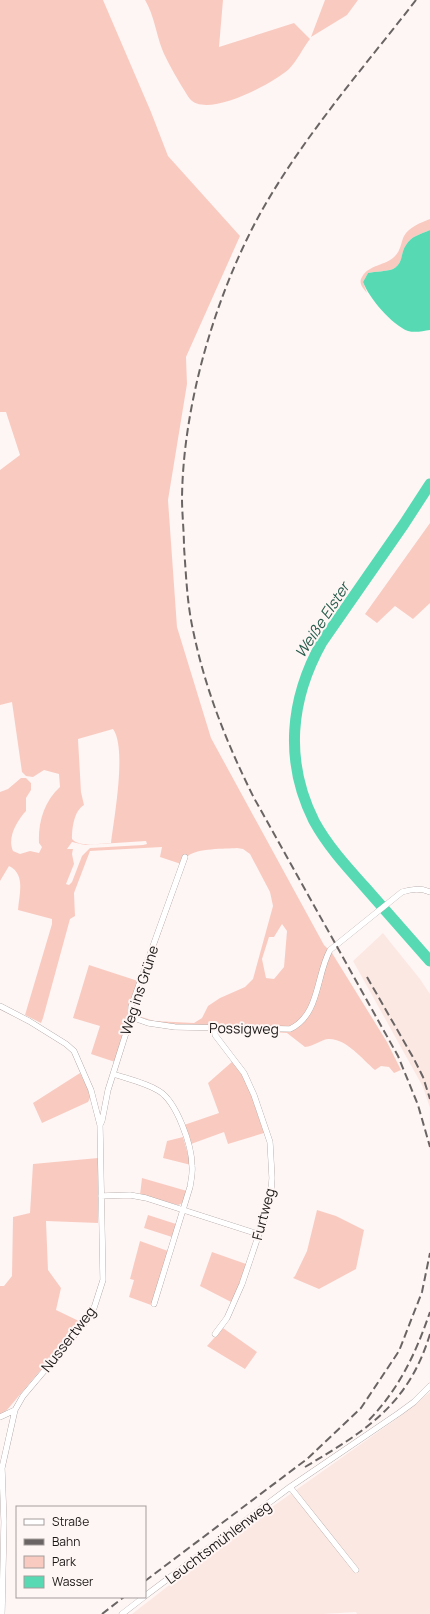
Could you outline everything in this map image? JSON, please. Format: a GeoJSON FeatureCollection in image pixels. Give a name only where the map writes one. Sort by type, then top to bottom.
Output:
{"type":"FeatureCollection","features":[{"type":"Feature","properties":{"kind":"street","name":"Weg ins Grüne"},"geometry":{"type":"LineString","coordinates":[[100,1125],[113,1074],[131,1017],[131,1007],[185,857]]}},
{"type":"Feature","properties":{"kind":"street","name":"Possigweg"},"geometry":{"type":"LineString","coordinates":[[131,1017],[148,1023],[175,1027],[290,1029],[299,1024],[310,1009],[322,975],[326,958],[330,950],[372,917],[393,897],[411,889],[421,889],[430,892]]}},
{"type":"Feature","properties":{"kind":"street","name":"Nussertweg"},"geometry":{"type":"LineString","coordinates":[[0,1006],[29,1021],[66,1044],[74,1051],[91,1090],[100,1125],[103,1280],[97,1302],[82,1325],[23,1396],[15,1410],[2,1468],[4,1522],[2,1614]]}},
{"type":"Feature","properties":{"kind":"street","name":"Furtweg"},"geometry":{"type":"LineString","coordinates":[[215,1028],[215,1035],[244,1073],[254,1095],[270,1142],[272,1178],[271,1192],[234,1304],[215,1334]]}},
{"type":"Feature","properties":{"kind":"street"},"geometry":{"type":"LineString","coordinates":[[113,1074],[160,1092],[174,1107],[192,1158],[193,1167],[190,1187],[154,1304]]}},
{"type":"Feature","properties":{"kind":"street"},"geometry":{"type":"LineString","coordinates":[[101,1196],[130,1195],[258,1234]]}},
{"type":"Feature","properties":{"kind":"street","name":"Leuchtsmühlenweg"},"geometry":{"type":"LineString","coordinates":[[146,1596],[290,1488],[400,1413],[430,1386]]}},
{"type":"Feature","properties":{"kind":"street"},"geometry":{"type":"LineString","coordinates":[[0,1417],[15,1410]]}},
{"type":"Feature","properties":{"kind":"street"},"geometry":{"type":"LineString","coordinates":[[290,1488],[356,1570]]}},
{"type":"Feature","properties":{"kind":"street","name":"Leuchtsmühlenweg"},"geometry":{"type":"LineString","coordinates":[[122,1614],[144,1598]]}},
{"type":"Feature","properties":{"kind":"shaded area"},"geometry":{"type":"Polygon","coordinates":[[[383,933],[420,979],[430,994],[430,1108],[423,1087],[353,961],[383,933]]]}},
{"type":"Feature","properties":{"kind":"shaded area"},"geometry":{"type":"Polygon","coordinates":[[[430,1392],[430,1614],[357,1614],[356,1612],[324,1614],[132,1614],[248,1524],[399,1417],[430,1392]]]}},
{"type":"Feature","properties":{"kind":"green space"},"geometry":{"type":"Polygon","coordinates":[[[0,0],[103,0],[151,112],[168,156],[240,236],[186,357],[187,384],[168,500],[177,627],[211,738],[324,945],[332,953],[387,1042],[401,1070],[394,1073],[389,1067],[381,1066],[375,1070],[347,1045],[335,1040],[328,1039],[305,1047],[287,1033],[271,1032],[262,1028],[157,1023],[134,1015],[133,1006],[181,864],[160,857],[162,847],[90,851],[74,893],[75,916],[70,919],[41,1023],[25,1015],[52,924],[52,919],[18,910],[20,879],[18,874],[9,866],[0,881],[0,792],[8,789],[21,778],[26,778],[31,783],[31,790],[26,798],[26,811],[14,830],[11,846],[13,851],[20,854],[30,851],[39,853],[42,847],[39,843],[39,835],[43,813],[50,799],[60,787],[59,774],[44,770],[33,777],[26,776],[22,772],[12,702],[0,705],[0,470],[20,455],[6,412],[0,412],[0,0]],[[113,729],[78,739],[81,792],[84,805],[76,815],[73,825],[72,839],[76,842],[85,844],[111,843],[117,801],[119,767],[117,738],[113,729]],[[146,841],[85,845],[72,842],[67,849],[73,849],[72,854],[74,864],[66,884],[69,885],[72,882],[82,856],[90,848],[147,844],[146,841]],[[237,848],[204,850],[192,853],[188,856],[136,1003],[135,1009],[139,1016],[154,1021],[194,1023],[202,1018],[208,1006],[220,998],[245,987],[253,979],[273,906],[270,892],[250,854],[243,849],[237,848]],[[282,924],[274,937],[269,937],[262,959],[266,978],[274,979],[284,967],[287,931],[282,924]]]}},
{"type":"Feature","properties":{"kind":"green space"},"geometry":{"type":"Polygon","coordinates":[[[145,0],[223,0],[219,47],[294,23],[310,39],[289,69],[270,82],[256,90],[225,102],[211,105],[199,104],[190,99],[167,60],[160,43],[151,12],[145,0]]]}},
{"type":"Feature","properties":{"kind":"green space"},"geometry":{"type":"Polygon","coordinates":[[[325,0],[358,0],[347,15],[311,37],[325,0]]]}},
{"type":"Feature","properties":{"kind":"green space"},"geometry":{"type":"Polygon","coordinates":[[[430,219],[430,230],[416,236],[408,242],[404,248],[399,264],[396,267],[390,270],[368,273],[363,282],[367,293],[361,281],[365,273],[373,267],[387,262],[395,256],[399,251],[406,233],[416,225],[430,219]]]}},
{"type":"Feature","properties":{"kind":"green space"},"geometry":{"type":"Polygon","coordinates":[[[430,523],[430,603],[413,619],[395,606],[377,623],[365,614],[430,523]]]}},
{"type":"Feature","properties":{"kind":"green space"},"geometry":{"type":"Polygon","coordinates":[[[89,965],[138,981],[115,1062],[91,1054],[100,1026],[73,1018],[89,965]]]}},
{"type":"Feature","properties":{"kind":"green space"},"geometry":{"type":"Polygon","coordinates":[[[233,1061],[245,1077],[264,1133],[228,1144],[224,1132],[191,1144],[184,1125],[219,1113],[208,1083],[233,1061]]]}},
{"type":"Feature","properties":{"kind":"green space"},"geometry":{"type":"Polygon","coordinates":[[[80,1073],[91,1096],[88,1102],[42,1123],[33,1103],[80,1073]]]}},
{"type":"Feature","properties":{"kind":"green space"},"geometry":{"type":"Polygon","coordinates":[[[183,1137],[191,1165],[163,1158],[167,1141],[183,1137]]]}},
{"type":"Feature","properties":{"kind":"green space"},"geometry":{"type":"Polygon","coordinates":[[[98,1158],[98,1223],[46,1221],[48,1270],[61,1288],[56,1310],[81,1322],[7,1410],[0,1415],[0,1286],[4,1286],[12,1276],[13,1217],[30,1213],[33,1164],[98,1158]]]}},
{"type":"Feature","properties":{"kind":"green space"},"geometry":{"type":"Polygon","coordinates":[[[142,1178],[187,1191],[183,1203],[178,1205],[140,1195],[142,1178]]]}},
{"type":"Feature","properties":{"kind":"green space"},"geometry":{"type":"Polygon","coordinates":[[[317,1210],[336,1216],[364,1230],[356,1269],[319,1289],[293,1278],[307,1251],[317,1210]]]}},
{"type":"Feature","properties":{"kind":"green space"},"geometry":{"type":"Polygon","coordinates":[[[148,1215],[176,1224],[172,1237],[144,1228],[148,1215]]]}},
{"type":"Feature","properties":{"kind":"green space"},"geometry":{"type":"Polygon","coordinates":[[[140,1241],[168,1251],[151,1305],[129,1297],[134,1280],[130,1279],[140,1241]]]}},
{"type":"Feature","properties":{"kind":"green space"},"geometry":{"type":"Polygon","coordinates":[[[212,1252],[246,1264],[233,1303],[200,1286],[212,1252]]]}},
{"type":"Feature","properties":{"kind":"green space"},"geometry":{"type":"Polygon","coordinates":[[[223,1328],[257,1352],[245,1369],[207,1346],[223,1328]]]}},
{"type":"Feature","properties":{"kind":"water"},"geometry":{"type":"Polygon","coordinates":[[[430,230],[430,330],[411,332],[402,328],[388,317],[370,296],[363,282],[368,273],[390,270],[396,267],[399,264],[404,248],[408,242],[416,236],[430,230]]]}},
{"type":"Feature","properties":{"kind":"waterway","name":"Weiße Elster"},"geometry":{"type":"LineString","coordinates":[[430,484],[322,642],[311,664],[303,686],[297,708],[295,730],[295,753],[298,776],[304,798],[319,830],[344,863],[430,961]]}},
{"type":"Feature","properties":{"kind":"railway"},"geometry":{"type":"LineString","coordinates":[[416,0],[309,137],[271,195],[239,256],[213,322],[194,393],[188,428],[182,498],[186,578],[191,620],[210,695],[226,737],[254,798],[398,1056],[418,1105],[430,1147]]}},
{"type":"Feature","properties":{"kind":"railway"},"geometry":{"type":"LineString","coordinates":[[367,977],[414,1059],[423,1077],[430,1099]]}},
{"type":"Feature","properties":{"kind":"railway"},"geometry":{"type":"LineString","coordinates":[[146,1580],[307,1459],[361,1408],[399,1351],[422,1292],[430,1253]]}},
{"type":"Feature","properties":{"kind":"railway"},"geometry":{"type":"LineString","coordinates":[[369,1420],[389,1396],[406,1370],[419,1342],[430,1312]]}},
{"type":"Feature","properties":{"kind":"railway"},"geometry":{"type":"LineString","coordinates":[[305,1467],[347,1441],[382,1414],[397,1398],[410,1380],[421,1359],[430,1334]]}},
{"type":"Feature","properties":{"kind":"railway"},"geometry":{"type":"LineString","coordinates":[[102,1614],[123,1598]]}}]}
